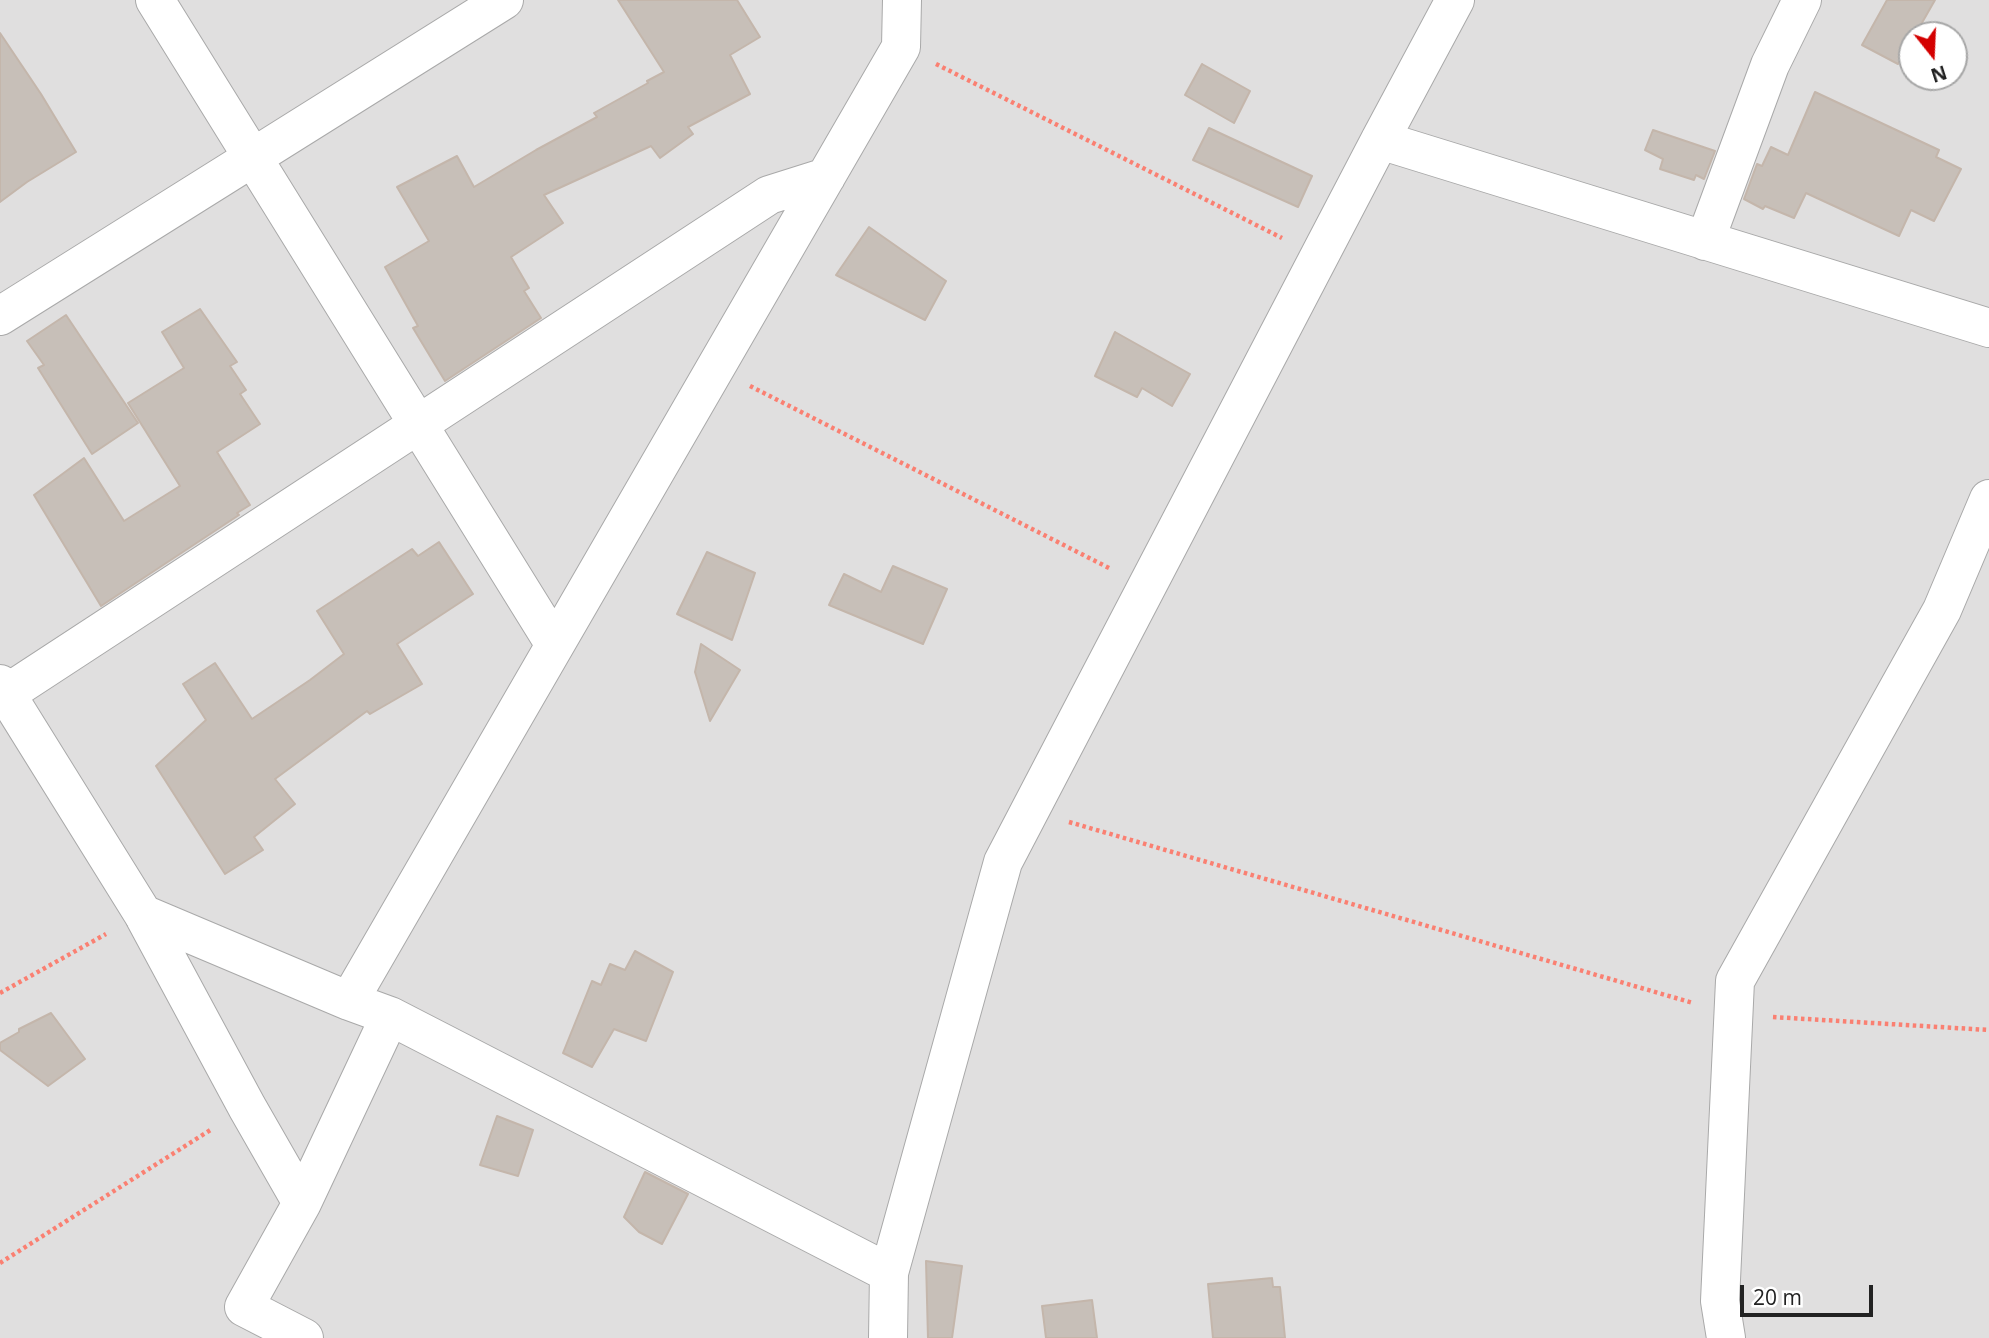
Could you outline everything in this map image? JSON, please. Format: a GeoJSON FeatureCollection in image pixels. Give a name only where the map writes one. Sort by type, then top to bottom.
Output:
{"type":"FeatureCollection","features":[{"type":"Feature","properties":{"kind":"street"},"geometry":{"type":"LineString","coordinates":[[155,0],[555,645]]}},
{"type":"Feature","properties":{"kind":"street"},"geometry":{"type":"LineString","coordinates":[[0,316],[503,0]]}},
{"type":"Feature","properties":{"kind":"street"},"geometry":{"type":"LineString","coordinates":[[349,1001],[901,47],[902,0]]}},
{"type":"Feature","properties":{"kind":"street"},"geometry":{"type":"LineString","coordinates":[[888,1338],[889,1273],[1003,862],[1455,0]]}},
{"type":"Feature","properties":{"kind":"street"},"geometry":{"type":"LineString","coordinates":[[1706,241],[1770,65],[1802,0]]}},
{"type":"Feature","properties":{"kind":"street"},"geometry":{"type":"LineString","coordinates":[[1380,140],[1989,328]]}},
{"type":"Feature","properties":{"kind":"street"},"geometry":{"type":"LineString","coordinates":[[302,1203],[143,914],[3,689],[418,425],[769,195],[825,177]]}},
{"type":"Feature","properties":{"kind":"street"},"geometry":{"type":"LineString","coordinates":[[1726,1338],[1720,1301],[1735,981],[1942,610],[1989,499]]}},
{"type":"Feature","properties":{"kind":"street"},"geometry":{"type":"LineString","coordinates":[[143,914],[390,1016],[889,1273]]}},
{"type":"Feature","properties":{"kind":"street"},"geometry":{"type":"LineString","coordinates":[[304,1338],[244,1307],[302,1203],[390,1016]]}},
{"type":"Feature","properties":{"kind":"path"},"geometry":{"type":"LineString","coordinates":[[901,47],[1319,256]]}},
{"type":"Feature","properties":{"kind":"path"},"geometry":{"type":"LineString","coordinates":[[715,369],[1146,586]]}},
{"type":"Feature","properties":{"kind":"path"},"geometry":{"type":"LineString","coordinates":[[1029,811],[1733,1014],[1989,1030]]}},
{"type":"Feature","properties":{"kind":"path"},"geometry":{"type":"LineString","coordinates":[[0,993],[143,914]]}},
{"type":"Feature","properties":{"kind":"path"},"geometry":{"type":"LineString","coordinates":[[0,1263],[247,1107]]}},
{"type":"Feature","properties":{"kind":"shaded area"},"geometry":{"type":"Polygon","coordinates":[[[0,0],[1989,0],[1989,1338],[0,1338],[0,0]]]}},
{"type":"Feature","properties":{"kind":"building"},"geometry":{"type":"Polygon","coordinates":[[[618,0],[737,0],[760,37],[730,55],[750,94],[688,127],[693,134],[660,158],[651,146],[544,195],[563,223],[511,257],[529,288],[524,291],[541,318],[445,381],[413,328],[418,326],[385,267],[429,241],[397,187],[457,156],[474,187],[597,117],[594,113],[664,72],[618,0]]]}},
{"type":"Feature","properties":{"kind":"building"},"geometry":{"type":"Polygon","coordinates":[[[1887,0],[1935,0],[1923,21],[1898,21],[1898,64],[1862,45],[1887,0]]]}},
{"type":"Feature","properties":{"kind":"building"},"geometry":{"type":"Polygon","coordinates":[[[0,33],[76,152],[0,202],[0,33]]]}},
{"type":"Feature","properties":{"kind":"building"},"geometry":{"type":"Polygon","coordinates":[[[1202,64],[1250,91],[1234,123],[1185,95],[1202,64]]]}},
{"type":"Feature","properties":{"kind":"building"},"geometry":{"type":"Polygon","coordinates":[[[1815,92],[1939,150],[1936,157],[1961,169],[1934,221],[1911,210],[1899,236],[1806,193],[1794,218],[1765,206],[1763,209],[1744,199],[1757,164],[1762,166],[1771,147],[1788,155],[1815,92]]]}},
{"type":"Feature","properties":{"kind":"building"},"geometry":{"type":"Polygon","coordinates":[[[1209,128],[1312,176],[1298,207],[1193,160],[1209,128]]]}},
{"type":"Feature","properties":{"kind":"building"},"geometry":{"type":"Polygon","coordinates":[[[1653,130],[1715,151],[1704,179],[1696,175],[1694,180],[1660,169],[1663,159],[1645,150],[1653,130]]]}},
{"type":"Feature","properties":{"kind":"building"},"geometry":{"type":"Polygon","coordinates":[[[869,227],[946,281],[925,320],[836,275],[869,227]]]}},
{"type":"Feature","properties":{"kind":"building"},"geometry":{"type":"Polygon","coordinates":[[[200,309],[237,362],[230,366],[246,390],[240,394],[260,424],[217,452],[250,505],[237,513],[239,515],[101,606],[34,495],[84,458],[124,521],[180,486],[128,403],[184,368],[162,332],[200,309]]]}},
{"type":"Feature","properties":{"kind":"building"},"geometry":{"type":"Polygon","coordinates":[[[66,315],[138,423],[92,454],[38,368],[44,365],[27,341],[66,315]]]}},
{"type":"Feature","properties":{"kind":"building"},"geometry":{"type":"Polygon","coordinates":[[[1115,332],[1190,374],[1172,406],[1142,388],[1137,397],[1095,376],[1115,332]]]}},
{"type":"Feature","properties":{"kind":"building"},"geometry":{"type":"Polygon","coordinates":[[[439,542],[473,594],[397,644],[422,684],[370,714],[367,711],[275,779],[295,804],[254,837],[263,850],[225,874],[156,766],[206,720],[183,684],[215,663],[252,719],[344,654],[317,611],[412,549],[418,556],[439,542]]]}},
{"type":"Feature","properties":{"kind":"building"},"geometry":{"type":"Polygon","coordinates":[[[707,552],[755,573],[732,640],[677,614],[707,552]]]}},
{"type":"Feature","properties":{"kind":"building"},"geometry":{"type":"Polygon","coordinates":[[[893,566],[947,589],[923,644],[829,605],[844,574],[881,592],[893,566]]]}},
{"type":"Feature","properties":{"kind":"building"},"geometry":{"type":"Polygon","coordinates":[[[701,644],[740,670],[710,721],[695,672],[701,644]]]}},
{"type":"Feature","properties":{"kind":"building"},"geometry":{"type":"Polygon","coordinates":[[[635,951],[673,972],[646,1041],[614,1029],[592,1067],[563,1053],[592,981],[601,985],[610,964],[625,970],[635,951]]]}},
{"type":"Feature","properties":{"kind":"building"},"geometry":{"type":"Polygon","coordinates":[[[51,1013],[85,1059],[48,1086],[0,1050],[0,1043],[19,1032],[19,1029],[51,1013]]]}},
{"type":"Feature","properties":{"kind":"building"},"geometry":{"type":"Polygon","coordinates":[[[497,1116],[533,1130],[518,1176],[480,1165],[497,1116]]]}},
{"type":"Feature","properties":{"kind":"building"},"geometry":{"type":"Polygon","coordinates":[[[645,1172],[688,1194],[662,1244],[639,1232],[624,1217],[645,1172]]]}},
{"type":"Feature","properties":{"kind":"building"},"geometry":{"type":"Polygon","coordinates":[[[926,1261],[962,1266],[952,1338],[928,1338],[926,1261]]]}},
{"type":"Feature","properties":{"kind":"building"},"geometry":{"type":"Polygon","coordinates":[[[1272,1278],[1273,1287],[1280,1287],[1285,1338],[1213,1338],[1208,1284],[1272,1278]]]}},
{"type":"Feature","properties":{"kind":"building"},"geometry":{"type":"Polygon","coordinates":[[[1092,1300],[1097,1338],[1046,1338],[1042,1306],[1092,1300]]]}}]}
